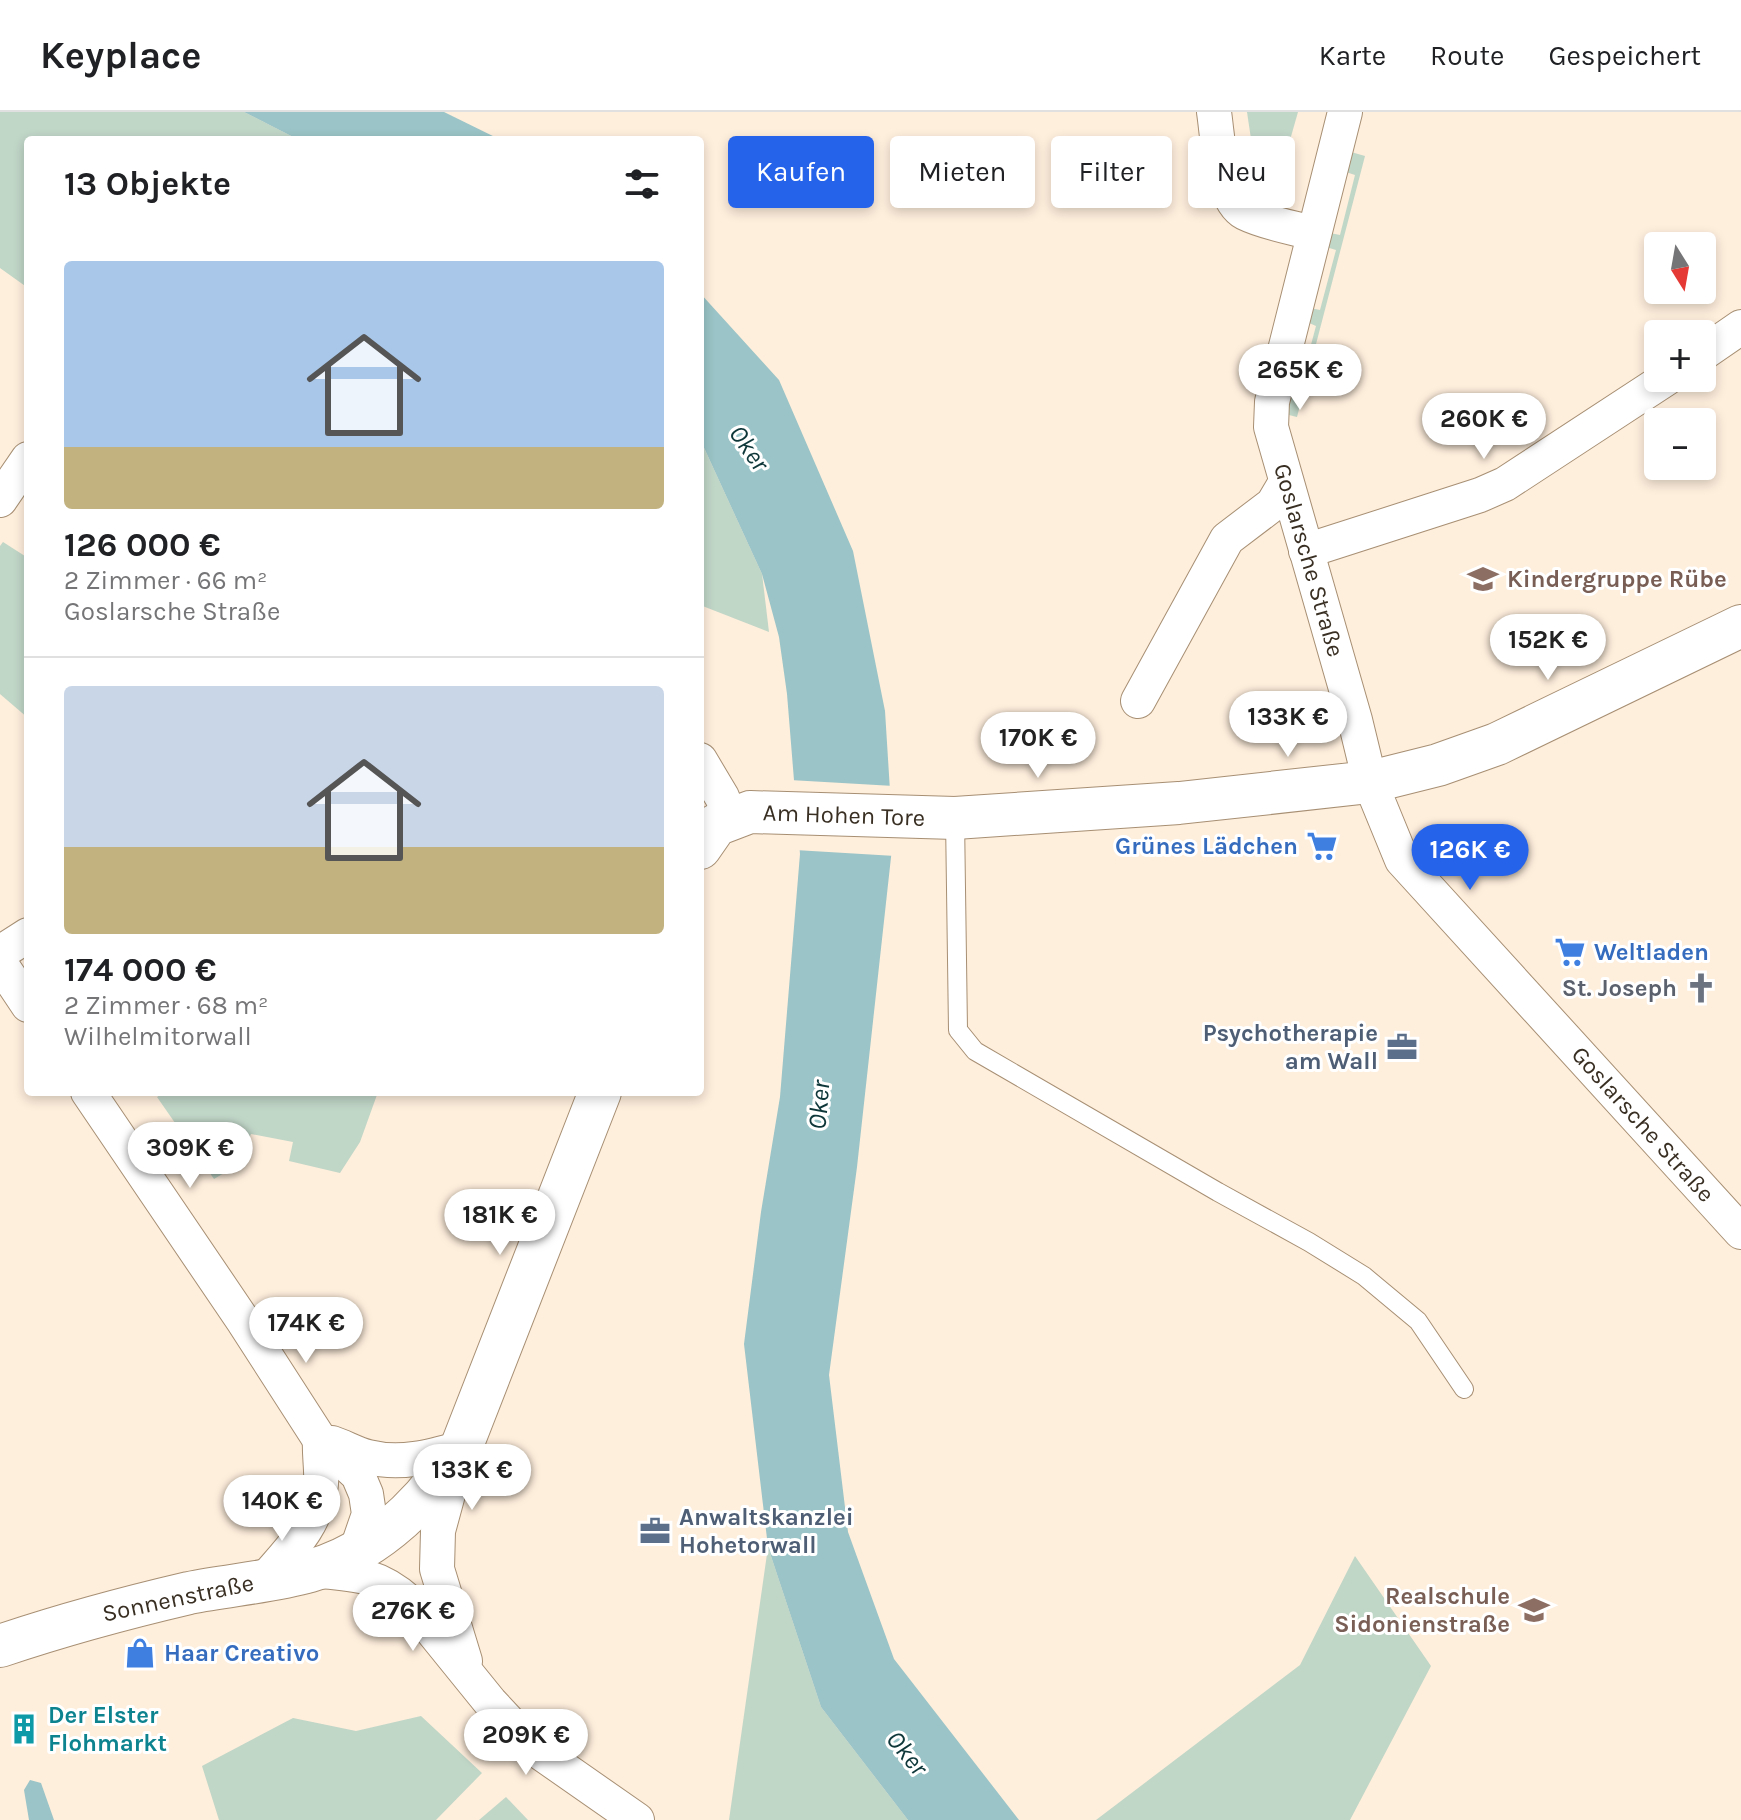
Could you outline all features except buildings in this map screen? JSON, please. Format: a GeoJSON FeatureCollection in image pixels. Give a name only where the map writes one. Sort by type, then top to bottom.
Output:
{"type":"FeatureCollection","features":[{"type":"Feature","properties":{"kind":"street"},"geometry":{"type":"LineString","coordinates":[[1214,112],[1224,177],[1234,204],[1243,212],[1313,233]]}},
{"type":"Feature","properties":{"kind":"street","name":"Goslarsche Straße"},"geometry":{"type":"LineString","coordinates":[[1345,112],[1272,402],[1271,427],[1370,782],[1402,860],[1741,1232]]}},
{"type":"Feature","properties":{"kind":"street"},"geometry":{"type":"LineString","coordinates":[[1716,344],[1741,327]]}},
{"type":"Feature","properties":{"kind":"street"},"geometry":{"type":"LineString","coordinates":[[1306,551],[1480,495],[1505,484],[1646,392]]}},
{"type":"Feature","properties":{"kind":"street"},"geometry":{"type":"LineString","coordinates":[[0,500],[24,465]]}},
{"type":"Feature","properties":{"kind":"street"},"geometry":{"type":"LineString","coordinates":[[1138,701],[1227,539],[1273,504],[1286,482]]}},
{"type":"Feature","properties":{"kind":"street","name":"Am Hohen Tore"},"geometry":{"type":"LineString","coordinates":[[704,842],[716,825],[750,815],[936,819],[1179,803],[1370,782],[1438,765],[1497,744],[1741,626]]}},
{"type":"Feature","properties":{"kind":"street"},"geometry":{"type":"LineString","coordinates":[[704,767],[722,797],[750,815]]}},
{"type":"Feature","properties":{"kind":"street"},"geometry":{"type":"LineString","coordinates":[[0,953],[24,938]]}},
{"type":"Feature","properties":{"kind":"street"},"geometry":{"type":"LineString","coordinates":[[0,963],[24,999]]}},
{"type":"Feature","properties":{"kind":"street"},"geometry":{"type":"LineString","coordinates":[[91,1096],[320,1440],[358,1475],[366,1494],[369,1514],[356,1552]]}},
{"type":"Feature","properties":{"kind":"street"},"geometry":{"type":"LineString","coordinates":[[470,1677],[437,1569],[438,1531],[457,1454],[598,1096]]}},
{"type":"Feature","properties":{"kind":"street"},"geometry":{"type":"LineString","coordinates":[[320,1440],[367,1457],[399,1460],[457,1454]]}},
{"type":"Feature","properties":{"kind":"street"},"geometry":{"type":"LineString","coordinates":[[265,1579],[312,1522],[321,1481],[320,1440]]}},
{"type":"Feature","properties":{"kind":"street"},"geometry":{"type":"LineString","coordinates":[[356,1552],[403,1519],[433,1489],[457,1454]]}},
{"type":"Feature","properties":{"kind":"street"},"geometry":{"type":"LineString","coordinates":[[397,1591],[392,1575],[392,1543],[403,1519]]}},
{"type":"Feature","properties":{"kind":"street","name":"Sonnenstraße"},"geometry":{"type":"LineString","coordinates":[[0,1646],[83,1619],[191,1593],[310,1571],[356,1552]]}},
{"type":"Feature","properties":{"kind":"street"},"geometry":{"type":"LineString","coordinates":[[310,1571],[361,1574],[397,1591],[531,1746],[637,1820]]}},
{"type":"Feature","properties":{"kind":"lane","name":"Am Hohen Tore"},"geometry":{"type":"LineString","coordinates":[[936,819],[956,935],[958,1030],[975,1051],[1364,1276],[1418,1321],[1464,1389]]}},
{"type":"Feature","properties":{"kind":"green space"},"geometry":{"type":"Polygon","coordinates":[[[0,112],[244,112],[291,136],[24,136],[24,285],[0,268],[0,112]]]}},
{"type":"Feature","properties":{"kind":"green space"},"geometry":{"type":"Polygon","coordinates":[[[1247,112],[1298,112],[1291,136],[1251,136],[1247,112]]]}},
{"type":"Feature","properties":{"kind":"green space"},"geometry":{"type":"Polygon","coordinates":[[[1351,152],[1365,156],[1297,417],[1285,414],[1290,384],[1300,386],[1316,326],[1307,322],[1310,308],[1320,310],[1336,250],[1326,247],[1330,233],[1340,235],[1355,175],[1346,172],[1351,152]]]}},
{"type":"Feature","properties":{"kind":"green space"},"geometry":{"type":"Polygon","coordinates":[[[704,448],[762,574],[769,632],[704,607],[704,448]]]}},
{"type":"Feature","properties":{"kind":"green space"},"geometry":{"type":"Polygon","coordinates":[[[3,542],[24,555],[24,715],[0,694],[0,546],[3,542]]]}},
{"type":"Feature","properties":{"kind":"green space"},"geometry":{"type":"Polygon","coordinates":[[[377,1096],[360,1142],[340,1173],[289,1161],[293,1142],[251,1134],[236,1166],[214,1179],[157,1097],[377,1096]]]}},
{"type":"Feature","properties":{"kind":"green space"},"geometry":{"type":"Polygon","coordinates":[[[768,1547],[821,1707],[908,1820],[729,1820],[768,1547]]]}},
{"type":"Feature","properties":{"kind":"green space"},"geometry":{"type":"Polygon","coordinates":[[[1355,1556],[1431,1666],[1350,1820],[1096,1820],[1300,1665],[1355,1556]]]}},
{"type":"Feature","properties":{"kind":"green space"},"geometry":{"type":"Polygon","coordinates":[[[421,1716],[482,1773],[436,1820],[219,1820],[202,1766],[293,1718],[356,1731],[421,1716]]]}},
{"type":"Feature","properties":{"kind":"green space"},"geometry":{"type":"Polygon","coordinates":[[[506,1797],[528,1820],[479,1820],[506,1797]]]}},
{"type":"Feature","properties":{"kind":"water"},"geometry":{"type":"Polygon","coordinates":[[[244,112],[444,112],[493,136],[291,136],[244,112]]]}},
{"type":"Feature","properties":{"kind":"water","name":"Oker"},"geometry":{"type":"Polygon","coordinates":[[[704,297],[779,380],[853,551],[885,711],[893,839],[857,1167],[829,1375],[848,1532],[894,1659],[1019,1820],[908,1820],[821,1707],[768,1547],[744,1344],[780,1097],[800,854],[787,694],[779,637],[762,574],[704,448],[704,297]]]}},
{"type":"Feature","properties":{"kind":"water"},"geometry":{"type":"Polygon","coordinates":[[[30,1780],[41,1783],[54,1820],[29,1820],[24,1790],[30,1780]]]}},
{"type":"Feature","properties":{"kind":"pier"},"geometry":{"type":"Polygon","coordinates":[[[790,780],[894,786],[895,856],[795,850],[790,780]]]}},
{"type":"Feature","properties":{"kind":"place","name":"Kindergruppe Rübe"},"geometry":{"type":"Point","coordinates":[1483,579]}},
{"type":"Feature","properties":{"kind":"place","name":"Grünes Lädchen"},"geometry":{"type":"Point","coordinates":[1322,846]}},
{"type":"Feature","properties":{"kind":"place","name":"Weltladen"},"geometry":{"type":"Point","coordinates":[1570,952]}},
{"type":"Feature","properties":{"kind":"place","name":"St. Joseph"},"geometry":{"type":"Point","coordinates":[1701,988]}},
{"type":"Feature","properties":{"kind":"place","name":"Psychotherapie am Wall"},"geometry":{"type":"Point","coordinates":[1402,1047]}},
{"type":"Feature","properties":{"kind":"place","name":"Anwaltskanzlei Hohetorwall"},"geometry":{"type":"Point","coordinates":[655,1531]}},
{"type":"Feature","properties":{"kind":"place","name":"Realschule Sidonienstraße"},"geometry":{"type":"Point","coordinates":[1534,1610]}},
{"type":"Feature","properties":{"kind":"place","name":"Haar Creativo"},"geometry":{"type":"Point","coordinates":[140,1653]}},
{"type":"Feature","properties":{"kind":"place","name":"Der Elster Flohmarkt"},"geometry":{"type":"Point","coordinates":[24,1729]}}]}
